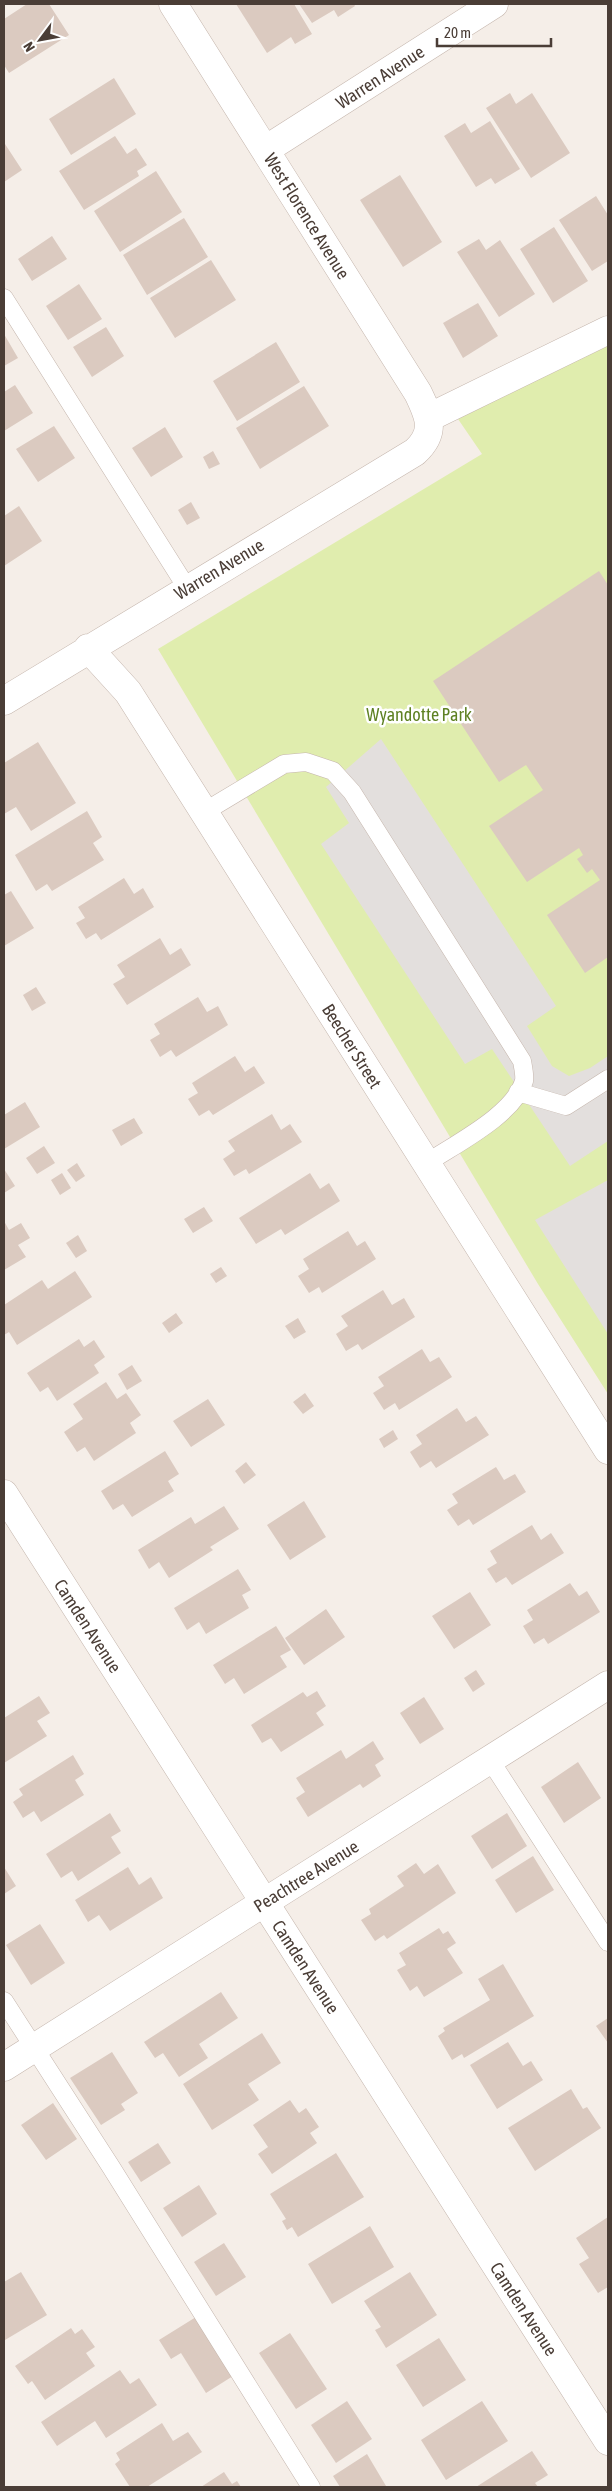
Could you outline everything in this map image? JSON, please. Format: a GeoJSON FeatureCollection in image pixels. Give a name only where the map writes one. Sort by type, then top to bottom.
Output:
{"type":"FeatureCollection","features":[{"type":"Feature","properties":{"kind":"street","name":"West Florence Avenue"},"geometry":{"type":"LineString","coordinates":[[173,4],[418,393],[429,424]]}},
{"type":"Feature","properties":{"kind":"street","name":"Warren Avenue"},"geometry":{"type":"LineString","coordinates":[[265,150],[494,4]]}},
{"type":"Feature","properties":{"kind":"street"},"geometry":{"type":"LineString","coordinates":[[429,424],[608,330]]}},
{"type":"Feature","properties":{"kind":"street","name":"Warren Avenue"},"geometry":{"type":"LineString","coordinates":[[4,701],[187,588],[415,452],[424,444],[429,424]]}},
{"type":"Feature","properties":{"kind":"street","name":"Beecher Street"},"geometry":{"type":"LineString","coordinates":[[88,648],[128,692],[608,1450]]}},
{"type":"Feature","properties":{"kind":"street","name":"Camden Avenue"},"geometry":{"type":"LineString","coordinates":[[4,1494],[608,2441]]}},
{"type":"Feature","properties":{"kind":"street","name":"Peachtree Avenue"},"geometry":{"type":"LineString","coordinates":[[4,2067],[208,1940],[264,1902],[608,1685]]}},
{"type":"Feature","properties":{"kind":"lane"},"geometry":{"type":"LineString","coordinates":[[4,298],[187,588]]}},
{"type":"Feature","properties":{"kind":"lane"},"geometry":{"type":"LineString","coordinates":[[204,812],[284,764],[306,762],[333,771],[352,792],[522,1061],[524,1080],[512,1104],[427,1164]]}},
{"type":"Feature","properties":{"kind":"lane"},"geometry":{"type":"LineString","coordinates":[[518,1092],[566,1106],[608,1078]]}},
{"type":"Feature","properties":{"kind":"lane"},"geometry":{"type":"LineString","coordinates":[[490,1760],[608,1942]]}},
{"type":"Feature","properties":{"kind":"lane"},"geometry":{"type":"LineString","coordinates":[[4,2001],[111,2167],[310,2487]]}},
{"type":"Feature","properties":{"kind":"green space","name":"Wyandotte Park"},"geometry":{"type":"Polygon","coordinates":[[[608,329],[608,1394],[538,1284],[158,649],[482,454],[458,419],[608,329]]]}},
{"type":"Feature","properties":{"kind":"shaded area"},"geometry":{"type":"Polygon","coordinates":[[[381,739],[556,1006],[527,1026],[552,1066],[569,1076],[590,1068],[608,1056],[608,1141],[570,1166],[492,1049],[465,1064],[321,844],[349,823],[326,787],[381,739]]]}},
{"type":"Feature","properties":{"kind":"shaded area"},"geometry":{"type":"Polygon","coordinates":[[[608,1180],[608,1334],[535,1220],[608,1180]]]}},
{"type":"Feature","properties":{"kind":"building"},"geometry":{"type":"Polygon","coordinates":[[[27,4],[49,4],[69,35],[9,73],[4,65],[4,19],[27,4]]]}},
{"type":"Feature","properties":{"kind":"building"},"geometry":{"type":"Polygon","coordinates":[[[236,4],[294,4],[312,34],[295,44],[291,37],[267,53],[236,4]]]}},
{"type":"Feature","properties":{"kind":"building"},"geometry":{"type":"Polygon","coordinates":[[[299,4],[354,4],[355,6],[338,17],[334,10],[312,23],[299,4]]]}},
{"type":"Feature","properties":{"kind":"building"},"geometry":{"type":"Polygon","coordinates":[[[114,78],[136,114],[71,155],[49,119],[114,78]]]}},
{"type":"Feature","properties":{"kind":"building"},"geometry":{"type":"Polygon","coordinates":[[[510,93],[516,104],[532,93],[570,153],[531,178],[486,108],[510,93]]]}},
{"type":"Feature","properties":{"kind":"building"},"geometry":{"type":"Polygon","coordinates":[[[490,121],[520,169],[495,184],[491,178],[476,187],[444,136],[465,123],[471,133],[490,121]]]}},
{"type":"Feature","properties":{"kind":"building"},"geometry":{"type":"Polygon","coordinates":[[[115,136],[127,154],[136,148],[147,165],[137,171],[139,176],[84,210],[59,171],[115,136]]]}},
{"type":"Feature","properties":{"kind":"building"},"geometry":{"type":"Polygon","coordinates":[[[4,145],[22,170],[4,182],[4,145]]]}},
{"type":"Feature","properties":{"kind":"building"},"geometry":{"type":"Polygon","coordinates":[[[156,171],[182,212],[120,252],[94,211],[156,171]]]}},
{"type":"Feature","properties":{"kind":"building"},"geometry":{"type":"Polygon","coordinates":[[[400,175],[442,242],[403,267],[360,200],[400,175]]]}},
{"type":"Feature","properties":{"kind":"building"},"geometry":{"type":"Polygon","coordinates":[[[596,196],[608,215],[608,261],[592,271],[559,220],[596,196]]]}},
{"type":"Feature","properties":{"kind":"building"},"geometry":{"type":"Polygon","coordinates":[[[184,218],[208,257],[147,295],[123,255],[184,218]]]}},
{"type":"Feature","properties":{"kind":"building"},"geometry":{"type":"Polygon","coordinates":[[[554,227],[588,281],[553,303],[520,249],[554,227]]]}},
{"type":"Feature","properties":{"kind":"building"},"geometry":{"type":"Polygon","coordinates":[[[52,236],[67,259],[32,281],[18,259],[52,236]]]}},
{"type":"Feature","properties":{"kind":"building"},"geometry":{"type":"Polygon","coordinates":[[[479,239],[486,250],[500,240],[535,294],[499,317],[457,252],[479,239]]]}},
{"type":"Feature","properties":{"kind":"building"},"geometry":{"type":"Polygon","coordinates":[[[211,260],[236,300],[175,338],[150,298],[211,260]]]}},
{"type":"Feature","properties":{"kind":"building"},"geometry":{"type":"Polygon","coordinates":[[[79,284],[102,319],[68,340],[46,306],[79,284]]]}},
{"type":"Feature","properties":{"kind":"building"},"geometry":{"type":"Polygon","coordinates":[[[478,303],[498,336],[463,358],[443,323],[478,303]]]}},
{"type":"Feature","properties":{"kind":"building"},"geometry":{"type":"Polygon","coordinates":[[[106,327],[124,356],[92,377],[73,347],[106,327]]]}},
{"type":"Feature","properties":{"kind":"building"},"geometry":{"type":"Polygon","coordinates":[[[4,334],[18,358],[4,366],[4,334]]]}},
{"type":"Feature","properties":{"kind":"building"},"geometry":{"type":"Polygon","coordinates":[[[276,342],[300,382],[237,421],[213,381],[276,342]]]}},
{"type":"Feature","properties":{"kind":"building"},"geometry":{"type":"Polygon","coordinates":[[[15,385],[33,413],[4,431],[4,392],[15,385]]]}},
{"type":"Feature","properties":{"kind":"building"},"geometry":{"type":"Polygon","coordinates":[[[304,386],[329,426],[260,469],[236,428],[304,386]]]}},
{"type":"Feature","properties":{"kind":"building"},"geometry":{"type":"Polygon","coordinates":[[[54,426],[75,458],[38,482],[16,449],[54,426]]]}},
{"type":"Feature","properties":{"kind":"building"},"geometry":{"type":"Polygon","coordinates":[[[165,427],[183,457],[151,477],[132,448],[165,427]]]}},
{"type":"Feature","properties":{"kind":"building"},"geometry":{"type":"Polygon","coordinates":[[[213,451],[220,464],[209,469],[203,457],[213,451]]]}},
{"type":"Feature","properties":{"kind":"building"},"geometry":{"type":"Polygon","coordinates":[[[191,502],[200,518],[187,525],[178,510],[191,502]]]}},
{"type":"Feature","properties":{"kind":"building"},"geometry":{"type":"Polygon","coordinates":[[[19,506],[42,541],[4,566],[4,516],[19,506]]]}},
{"type":"Feature","properties":{"kind":"building"},"geometry":{"type":"Polygon","coordinates":[[[599,571],[608,585],[608,957],[585,973],[547,915],[600,880],[592,869],[587,873],[577,859],[583,855],[579,848],[527,882],[489,826],[543,790],[526,765],[499,782],[433,681],[599,571]]]}},
{"type":"Feature","properties":{"kind":"building"},"geometry":{"type":"Polygon","coordinates":[[[38,742],[76,803],[31,831],[16,807],[4,814],[4,763],[38,742]]]}},
{"type":"Feature","properties":{"kind":"building"},"geometry":{"type":"Polygon","coordinates":[[[87,811],[102,837],[93,843],[104,860],[52,891],[47,884],[36,891],[15,855],[87,811]]]}},
{"type":"Feature","properties":{"kind":"building"},"geometry":{"type":"Polygon","coordinates":[[[124,878],[134,894],[143,888],[154,907],[101,940],[96,933],[86,939],[76,923],[85,918],[78,907],[124,878]]]}},
{"type":"Feature","properties":{"kind":"building"},"geometry":{"type":"Polygon","coordinates":[[[11,891],[34,928],[4,946],[4,895],[11,891]]]}},
{"type":"Feature","properties":{"kind":"building"},"geometry":{"type":"Polygon","coordinates":[[[160,938],[170,955],[181,948],[191,965],[127,1005],[113,984],[125,977],[117,965],[160,938]]]}},
{"type":"Feature","properties":{"kind":"building"},"geometry":{"type":"Polygon","coordinates":[[[36,987],[46,1003],[32,1011],[23,995],[36,987]]]}},
{"type":"Feature","properties":{"kind":"building"},"geometry":{"type":"Polygon","coordinates":[[[198,997],[207,1012],[218,1006],[228,1025],[176,1057],[171,1050],[160,1057],[150,1040],[160,1034],[154,1024],[198,997]]]}},
{"type":"Feature","properties":{"kind":"building"},"geometry":{"type":"Polygon","coordinates":[[[235,1056],[245,1072],[254,1066],[265,1083],[213,1115],[209,1110],[199,1116],[188,1099],[198,1093],[192,1083],[235,1056]]]}},
{"type":"Feature","properties":{"kind":"building"},"geometry":{"type":"Polygon","coordinates":[[[25,1102],[40,1127],[4,1149],[4,1115],[25,1102]]]}},
{"type":"Feature","properties":{"kind":"building"},"geometry":{"type":"Polygon","coordinates":[[[272,1114],[281,1130],[290,1124],[302,1142],[249,1174],[246,1169],[234,1176],[223,1159],[235,1151],[228,1141],[272,1114]]]}},
{"type":"Feature","properties":{"kind":"building"},"geometry":{"type":"Polygon","coordinates":[[[134,1118],[143,1133],[121,1146],[112,1130],[134,1118]]]}},
{"type":"Feature","properties":{"kind":"building"},"geometry":{"type":"Polygon","coordinates":[[[44,1146],[55,1163],[37,1174],[26,1158],[44,1146]]]}},
{"type":"Feature","properties":{"kind":"building"},"geometry":{"type":"Polygon","coordinates":[[[77,1163],[85,1176],[76,1182],[67,1170],[77,1163]]]}},
{"type":"Feature","properties":{"kind":"building"},"geometry":{"type":"Polygon","coordinates":[[[4,1169],[15,1186],[4,1193],[4,1169]]]}},
{"type":"Feature","properties":{"kind":"building"},"geometry":{"type":"Polygon","coordinates":[[[62,1173],[71,1188],[60,1195],[51,1180],[62,1173]]]}},
{"type":"Feature","properties":{"kind":"building"},"geometry":{"type":"Polygon","coordinates":[[[310,1173],[320,1189],[329,1183],[340,1201],[285,1235],[281,1229],[256,1244],[239,1218],[310,1173]]]}},
{"type":"Feature","properties":{"kind":"building"},"geometry":{"type":"Polygon","coordinates":[[[204,1207],[213,1221],[193,1233],[184,1219],[204,1207]]]}},
{"type":"Feature","properties":{"kind":"building"},"geometry":{"type":"Polygon","coordinates":[[[4,1221],[9,1230],[21,1223],[30,1238],[18,1245],[26,1257],[4,1270],[4,1221]]]}},
{"type":"Feature","properties":{"kind":"building"},"geometry":{"type":"Polygon","coordinates":[[[348,1231],[357,1246],[365,1241],[376,1259],[322,1293],[319,1287],[309,1293],[298,1276],[309,1269],[303,1259],[348,1231]]]}},
{"type":"Feature","properties":{"kind":"building"},"geometry":{"type":"Polygon","coordinates":[[[78,1235],[87,1251],[76,1258],[66,1243],[78,1235]]]}},
{"type":"Feature","properties":{"kind":"building"},"geometry":{"type":"Polygon","coordinates":[[[221,1267],[227,1276],[216,1283],[210,1274],[221,1267]]]}},
{"type":"Feature","properties":{"kind":"building"},"geometry":{"type":"Polygon","coordinates":[[[75,1271],[92,1297],[17,1345],[9,1332],[4,1335],[4,1305],[42,1280],[48,1289],[75,1271]]]}},
{"type":"Feature","properties":{"kind":"building"},"geometry":{"type":"Polygon","coordinates":[[[383,1290],[392,1305],[404,1298],[415,1317],[362,1350],[358,1344],[346,1351],[336,1334],[348,1326],[341,1316],[383,1290]]]}},
{"type":"Feature","properties":{"kind":"building"},"geometry":{"type":"Polygon","coordinates":[[[176,1313],[183,1323],[169,1333],[162,1323],[176,1313]]]}},
{"type":"Feature","properties":{"kind":"building"},"geometry":{"type":"Polygon","coordinates":[[[298,1318],[306,1332],[294,1339],[285,1326],[298,1318]]]}},
{"type":"Feature","properties":{"kind":"building"},"geometry":{"type":"Polygon","coordinates":[[[79,1339],[84,1347],[94,1340],[105,1357],[94,1365],[99,1373],[57,1401],[48,1387],[40,1392],[27,1373],[79,1339]]]}},
{"type":"Feature","properties":{"kind":"building"},"geometry":{"type":"Polygon","coordinates":[[[422,1349],[430,1362],[439,1357],[452,1377],[399,1410],[395,1403],[384,1410],[373,1393],[384,1386],[378,1377],[422,1349]]]}},
{"type":"Feature","properties":{"kind":"building"},"geometry":{"type":"Polygon","coordinates":[[[132,1365],[142,1381],[127,1390],[118,1374],[132,1365]]]}},
{"type":"Feature","properties":{"kind":"building"},"geometry":{"type":"Polygon","coordinates":[[[106,1382],[117,1399],[126,1393],[141,1415],[130,1423],[136,1433],[94,1461],[85,1447],[77,1452],[64,1432],[83,1419],[73,1404],[106,1382]]]}},
{"type":"Feature","properties":{"kind":"building"},"geometry":{"type":"Polygon","coordinates":[[[305,1393],[314,1406],[303,1414],[293,1402],[305,1393]]]}},
{"type":"Feature","properties":{"kind":"building"},"geometry":{"type":"Polygon","coordinates":[[[208,1399],[225,1425],[191,1447],[173,1421],[208,1399]]]}},
{"type":"Feature","properties":{"kind":"building"},"geometry":{"type":"Polygon","coordinates":[[[457,1408],[466,1422],[476,1416],[489,1435],[436,1468],[431,1461],[420,1468],[410,1452],[422,1444],[416,1435],[457,1408]]]}},
{"type":"Feature","properties":{"kind":"building"},"geometry":{"type":"Polygon","coordinates":[[[393,1430],[398,1439],[384,1448],[379,1439],[393,1430]]]}},
{"type":"Feature","properties":{"kind":"building"},"geometry":{"type":"Polygon","coordinates":[[[165,1451],[179,1474],[168,1481],[174,1491],[132,1517],[123,1504],[113,1510],[101,1491],[165,1451]]]}},
{"type":"Feature","properties":{"kind":"building"},"geometry":{"type":"Polygon","coordinates":[[[246,1462],[256,1475],[244,1484],[235,1471],[246,1462]]]}},
{"type":"Feature","properties":{"kind":"building"},"geometry":{"type":"Polygon","coordinates":[[[496,1467],[504,1480],[515,1474],[526,1492],[473,1525],[469,1519],[458,1526],[447,1510],[458,1503],[452,1494],[496,1467]]]}},
{"type":"Feature","properties":{"kind":"building"},"geometry":{"type":"Polygon","coordinates":[[[304,1501],[326,1537],[290,1560],[267,1525],[304,1501]]]}},
{"type":"Feature","properties":{"kind":"building"},"geometry":{"type":"Polygon","coordinates":[[[224,1506],[239,1529],[210,1547],[213,1550],[169,1578],[159,1562],[149,1569],[138,1550],[191,1517],[195,1524],[224,1506]]]}},
{"type":"Feature","properties":{"kind":"building"},"geometry":{"type":"Polygon","coordinates":[[[532,1525],[541,1540],[551,1533],[564,1553],[512,1585],[506,1577],[496,1583],[487,1569],[497,1563],[490,1551],[532,1525]]]}},
{"type":"Feature","properties":{"kind":"building"},"geometry":{"type":"Polygon","coordinates":[[[238,1569],[251,1590],[242,1595],[249,1608],[206,1634],[199,1622],[187,1630],[174,1608],[238,1569]]]}},
{"type":"Feature","properties":{"kind":"building"},"geometry":{"type":"Polygon","coordinates":[[[570,1583],[579,1596],[587,1591],[600,1612],[548,1644],[544,1638],[534,1644],[523,1626],[533,1620],[527,1610],[570,1583]]]}},
{"type":"Feature","properties":{"kind":"building"},"geometry":{"type":"Polygon","coordinates":[[[470,1592],[491,1625],[454,1649],[432,1616],[470,1592]]]}},
{"type":"Feature","properties":{"kind":"building"},"geometry":{"type":"Polygon","coordinates":[[[326,1609],[345,1637],[304,1665],[285,1638],[326,1609]]]}},
{"type":"Feature","properties":{"kind":"building"},"geometry":{"type":"Polygon","coordinates":[[[276,1626],[291,1650],[280,1656],[287,1667],[244,1694],[234,1678],[225,1684],[213,1665],[276,1626]]]}},
{"type":"Feature","properties":{"kind":"building"},"geometry":{"type":"Polygon","coordinates":[[[476,1670],[485,1684],[473,1692],[464,1678],[476,1670]]]}},
{"type":"Feature","properties":{"kind":"building"},"geometry":{"type":"Polygon","coordinates":[[[317,1691],[326,1706],[316,1713],[324,1725],[281,1752],[271,1738],[262,1743],[251,1725],[303,1692],[307,1697],[317,1691]]]}},
{"type":"Feature","properties":{"kind":"building"},"geometry":{"type":"Polygon","coordinates":[[[39,1696],[50,1713],[37,1721],[47,1736],[4,1763],[4,1718],[39,1696]]]}},
{"type":"Feature","properties":{"kind":"building"},"geometry":{"type":"Polygon","coordinates":[[[424,1697],[444,1729],[420,1744],[400,1713],[424,1697]]]}},
{"type":"Feature","properties":{"kind":"building"},"geometry":{"type":"Polygon","coordinates":[[[373,1741],[384,1759],[375,1765],[381,1776],[363,1788],[360,1784],[308,1817],[296,1798],[305,1792],[296,1778],[341,1750],[346,1759],[373,1741]]]}},
{"type":"Feature","properties":{"kind":"building"},"geometry":{"type":"Polygon","coordinates":[[[73,1755],[84,1774],[75,1780],[84,1795],[41,1822],[34,1811],[23,1818],[13,1802],[23,1795],[19,1789],[73,1755]]]}},
{"type":"Feature","properties":{"kind":"building"},"geometry":{"type":"Polygon","coordinates":[[[578,1762],[601,1798],[564,1823],[541,1787],[578,1762]]]}},
{"type":"Feature","properties":{"kind":"building"},"geometry":{"type":"Polygon","coordinates":[[[110,1813],[121,1831],[111,1837],[121,1853],[78,1881],[72,1871],[61,1878],[46,1854],[110,1813]]]}},
{"type":"Feature","properties":{"kind":"building"},"geometry":{"type":"Polygon","coordinates":[[[507,1813],[527,1846],[492,1869],[471,1836],[507,1813]]]}},
{"type":"Feature","properties":{"kind":"building"},"geometry":{"type":"Polygon","coordinates":[[[533,1856],[554,1890],[516,1913],[495,1880],[533,1856]]]}},
{"type":"Feature","properties":{"kind":"building"},"geometry":{"type":"Polygon","coordinates":[[[416,1863],[424,1874],[438,1864],[456,1893],[387,1939],[384,1935],[375,1941],[361,1920],[371,1914],[369,1909],[404,1886],[397,1876],[416,1863]]]}},
{"type":"Feature","properties":{"kind":"building"},"geometry":{"type":"Polygon","coordinates":[[[4,1867],[16,1886],[4,1894],[4,1867]]]}},
{"type":"Feature","properties":{"kind":"building"},"geometry":{"type":"Polygon","coordinates":[[[128,1867],[139,1885],[151,1877],[163,1898],[110,1931],[99,1915],[88,1922],[75,1900],[128,1867]]]}},
{"type":"Feature","properties":{"kind":"building"},"geometry":{"type":"Polygon","coordinates":[[[40,1924],[65,1963],[31,1985],[6,1945],[40,1924]]]}},
{"type":"Feature","properties":{"kind":"building"},"geometry":{"type":"Polygon","coordinates":[[[439,1928],[443,1934],[448,1931],[456,1943],[447,1949],[463,1973],[424,1997],[417,1986],[410,1991],[397,1970],[406,1965],[399,1953],[439,1928]]]}},
{"type":"Feature","properties":{"kind":"building"},"geometry":{"type":"Polygon","coordinates":[[[503,1964],[534,2016],[464,2058],[462,2054],[452,2060],[438,2036],[445,2031],[443,2028],[490,2000],[478,1979],[503,1964]]]}},
{"type":"Feature","properties":{"kind":"building"},"geometry":{"type":"Polygon","coordinates":[[[221,1992],[238,2018],[199,2044],[208,2058],[179,2077],[163,2053],[155,2058],[144,2042],[221,1992]]]}},
{"type":"Feature","properties":{"kind":"building"},"geometry":{"type":"Polygon","coordinates":[[[608,2018],[608,2043],[596,2026],[608,2018]]]}},
{"type":"Feature","properties":{"kind":"building"},"geometry":{"type":"Polygon","coordinates":[[[262,2033],[281,2063],[248,2084],[259,2100],[212,2130],[183,2084],[262,2033]]]}},
{"type":"Feature","properties":{"kind":"building"},"geometry":{"type":"Polygon","coordinates":[[[508,2042],[523,2066],[531,2061],[543,2080],[497,2109],[470,2065],[508,2042]]]}},
{"type":"Feature","properties":{"kind":"building"},"geometry":{"type":"Polygon","coordinates":[[[112,2052],[138,2093],[121,2104],[125,2110],[101,2125],[70,2078],[112,2052]]]}},
{"type":"Feature","properties":{"kind":"building"},"geometry":{"type":"Polygon","coordinates":[[[571,2089],[583,2109],[587,2107],[601,2128],[535,2171],[508,2128],[571,2089]]]}},
{"type":"Feature","properties":{"kind":"building"},"geometry":{"type":"Polygon","coordinates":[[[290,2100],[299,2113],[306,2108],[319,2127],[310,2133],[317,2143],[272,2174],[258,2154],[268,2147],[253,2125],[290,2100]]]}},
{"type":"Feature","properties":{"kind":"building"},"geometry":{"type":"Polygon","coordinates":[[[53,2103],[77,2139],[46,2160],[21,2125],[53,2103]]]}},
{"type":"Feature","properties":{"kind":"building"},"geometry":{"type":"Polygon","coordinates":[[[158,2143],[171,2163],[141,2182],[128,2162],[158,2143]]]}},
{"type":"Feature","properties":{"kind":"building"},"geometry":{"type":"Polygon","coordinates":[[[336,2153],[364,2197],[298,2237],[292,2227],[287,2230],[282,2221],[286,2219],[270,2194],[336,2153]]]}},
{"type":"Feature","properties":{"kind":"building"},"geometry":{"type":"Polygon","coordinates":[[[199,2185],[217,2214],[182,2237],[163,2208],[199,2185]]]}},
{"type":"Feature","properties":{"kind":"building"},"geometry":{"type":"Polygon","coordinates":[[[608,2217],[608,2287],[598,2293],[579,2264],[589,2258],[576,2238],[608,2217]]]}},
{"type":"Feature","properties":{"kind":"building"},"geometry":{"type":"Polygon","coordinates":[[[370,2226],[394,2267],[332,2304],[308,2264],[370,2226]]]}},
{"type":"Feature","properties":{"kind":"building"},"geometry":{"type":"Polygon","coordinates":[[[224,2243],[246,2277],[216,2296],[194,2262],[224,2243]]]}},
{"type":"Feature","properties":{"kind":"building"},"geometry":{"type":"Polygon","coordinates":[[[21,2272],[47,2315],[5,2340],[4,2282],[21,2272]]]}},
{"type":"Feature","properties":{"kind":"building"},"geometry":{"type":"Polygon","coordinates":[[[410,2272],[437,2315],[386,2348],[375,2330],[381,2327],[364,2301],[410,2272]]]}},
{"type":"Feature","properties":{"kind":"building"},"geometry":{"type":"Polygon","coordinates":[[[196,2317],[233,2376],[206,2393],[181,2353],[171,2359],[159,2340],[196,2317]]]}},
{"type":"Feature","properties":{"kind":"building"},"geometry":{"type":"Polygon","coordinates":[[[71,2328],[75,2334],[82,2329],[95,2347],[86,2353],[95,2366],[45,2400],[32,2381],[28,2384],[15,2366],[71,2328]]]}},
{"type":"Feature","properties":{"kind":"building"},"geometry":{"type":"Polygon","coordinates":[[[290,2333],[327,2389],[296,2409],[259,2353],[290,2333]]]}},
{"type":"Feature","properties":{"kind":"building"},"geometry":{"type":"Polygon","coordinates":[[[439,2338],[466,2380],[423,2407],[396,2365],[439,2338]]]}},
{"type":"Feature","properties":{"kind":"building"},"geometry":{"type":"Polygon","coordinates":[[[120,2370],[130,2384],[139,2378],[157,2405],[106,2438],[95,2421],[57,2446],[41,2422],[120,2370]]]}},
{"type":"Feature","properties":{"kind":"building"},"geometry":{"type":"Polygon","coordinates":[[[347,2401],[372,2439],[336,2463],[311,2425],[347,2401]]]}},
{"type":"Feature","properties":{"kind":"building"},"geometry":{"type":"Polygon","coordinates":[[[482,2401],[508,2441],[446,2480],[421,2440],[482,2401]]]}},
{"type":"Feature","properties":{"kind":"building"},"geometry":{"type":"Polygon","coordinates":[[[162,2423],[173,2441],[188,2432],[202,2452],[147,2487],[130,2487],[115,2464],[120,2460],[116,2453],[162,2423]]]}},
{"type":"Feature","properties":{"kind":"building"},"geometry":{"type":"Polygon","coordinates":[[[532,2451],[548,2475],[535,2483],[538,2487],[476,2487],[532,2451]]]}},
{"type":"Feature","properties":{"kind":"building"},"geometry":{"type":"Polygon","coordinates":[[[367,2454],[386,2486],[340,2487],[333,2476],[367,2454]]]}},
{"type":"Feature","properties":{"kind":"building"},"geometry":{"type":"Polygon","coordinates":[[[224,2472],[232,2484],[237,2481],[241,2487],[201,2487],[224,2472]]]}}]}
